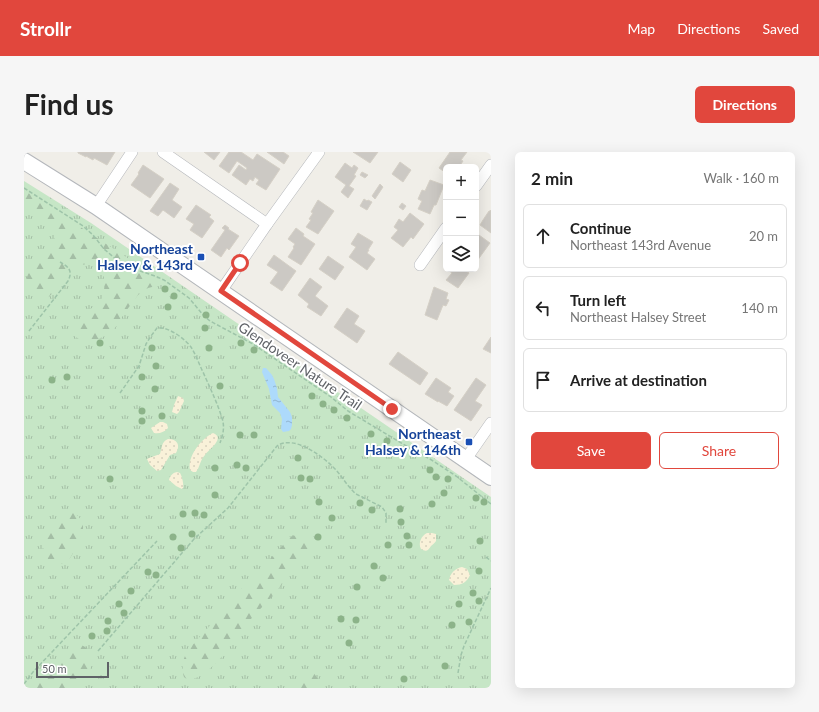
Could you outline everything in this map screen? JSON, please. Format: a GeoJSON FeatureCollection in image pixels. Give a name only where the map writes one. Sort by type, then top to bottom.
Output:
{"type":"FeatureCollection","features":[{"type":"Feature","properties":{"kind":"main road"},"geometry":{"type":"LineString","coordinates":[[24,161],[96,206],[491,477]]}},
{"type":"Feature","properties":{"kind":"street"},"geometry":{"type":"LineString","coordinates":[[96,206],[132,152]]}},
{"type":"Feature","properties":{"kind":"street"},"geometry":{"type":"LineString","coordinates":[[163,152],[267,224]]}},
{"type":"Feature","properties":{"kind":"street"},"geometry":{"type":"LineString","coordinates":[[221,291],[319,152]]}},
{"type":"Feature","properties":{"kind":"street"},"geometry":{"type":"LineString","coordinates":[[479,182],[491,165]]}},
{"type":"Feature","properties":{"kind":"street"},"geometry":{"type":"LineString","coordinates":[[420,265],[443,232]]}},
{"type":"Feature","properties":{"kind":"street"},"geometry":{"type":"LineString","coordinates":[[466,459],[491,422]]}},
{"type":"Feature","properties":{"kind":"path","name":"Glendoveer Nature Trail"},"geometry":{"type":"LineString","coordinates":[[24,188],[83,226],[93,235],[104,249],[123,265],[164,280],[189,298],[210,321],[253,344],[331,397],[348,411],[430,459],[456,476],[491,504]]}},
{"type":"Feature","properties":{"kind":"path"},"geometry":{"type":"LineString","coordinates":[[29,331],[68,281],[70,270],[67,266],[60,262]]}},
{"type":"Feature","properties":{"kind":"path"},"geometry":{"type":"LineString","coordinates":[[120,393],[139,366],[150,336],[157,328],[167,329],[186,342],[194,352],[222,418],[224,431],[220,443]]}},
{"type":"Feature","properties":{"kind":"path"},"geometry":{"type":"LineString","coordinates":[[98,651],[194,539],[228,508],[277,446],[281,443],[290,443],[309,448],[325,460],[338,472],[356,494],[382,507],[386,513],[386,523]]}},
{"type":"Feature","properties":{"kind":"path"},"geometry":{"type":"LineString","coordinates":[[24,684],[33,672],[157,541]]}},
{"type":"Feature","properties":{"kind":"path"},"geometry":{"type":"LineString","coordinates":[[486,557],[491,561]]}},
{"type":"Feature","properties":{"kind":"path"},"geometry":{"type":"LineString","coordinates":[[458,673],[464,646],[491,588]]}},
{"type":"Feature","properties":{"kind":"green space"},"geometry":{"type":"Polygon","coordinates":[[[24,181],[91,223],[491,497],[491,688],[24,688],[24,181]]]}},
{"type":"Feature","properties":{"kind":"green space"},"geometry":{"type":"Polygon","coordinates":[[[24,190],[158,278],[159,281],[156,286],[148,288],[138,295],[115,328],[109,334],[98,339],[88,341],[76,337],[77,328],[81,320],[87,312],[100,301],[103,295],[103,274],[99,268],[94,265],[85,264],[75,269],[61,281],[55,291],[47,298],[37,298],[31,294],[27,285],[27,275],[29,270],[34,261],[48,253],[53,248],[55,242],[54,236],[47,224],[24,208],[24,190]]]}},
{"type":"Feature","properties":{"kind":"green space"},"geometry":{"type":"Polygon","coordinates":[[[73,512],[82,522],[83,527],[80,540],[70,558],[62,564],[52,563],[44,552],[44,537],[58,517],[63,514],[73,512]]]}},
{"type":"Feature","properties":{"kind":"green space"},"geometry":{"type":"Polygon","coordinates":[[[297,535],[308,540],[310,548],[306,556],[295,567],[277,591],[247,623],[225,654],[214,665],[194,679],[184,677],[183,661],[192,645],[238,591],[260,579],[271,558],[289,537],[297,535]]]}},
{"type":"Feature","properties":{"kind":"green space"},"geometry":{"type":"Polygon","coordinates":[[[73,645],[84,646],[90,653],[91,657],[89,675],[79,688],[30,688],[40,676],[73,645]]]}},
{"type":"Feature","properties":{"kind":"green space"},"geometry":{"type":"Polygon","coordinates":[[[306,670],[313,672],[318,679],[316,688],[291,688],[302,672],[306,670]]]}},
{"type":"Feature","properties":{"kind":"sand"},"geometry":{"type":"Polygon","coordinates":[[[178,396],[183,398],[184,401],[177,414],[172,412],[178,396]]]}},
{"type":"Feature","properties":{"kind":"sand"},"geometry":{"type":"Polygon","coordinates":[[[160,422],[167,424],[168,428],[165,431],[154,433],[151,428],[160,422]]]}},
{"type":"Feature","properties":{"kind":"sand"},"geometry":{"type":"Polygon","coordinates":[[[213,433],[217,435],[217,441],[203,457],[196,472],[193,472],[190,470],[190,465],[193,453],[204,439],[213,433]]]}},
{"type":"Feature","properties":{"kind":"sand"},"geometry":{"type":"Polygon","coordinates":[[[168,439],[176,441],[178,447],[176,453],[170,455],[161,470],[157,471],[150,465],[147,459],[160,454],[163,443],[168,439]]]}},
{"type":"Feature","properties":{"kind":"sand"},"geometry":{"type":"Polygon","coordinates":[[[174,473],[180,473],[182,478],[182,489],[169,480],[174,473]]]}},
{"type":"Feature","properties":{"kind":"sand"},"geometry":{"type":"Polygon","coordinates":[[[427,533],[436,534],[436,541],[426,551],[421,549],[420,542],[423,536],[427,533]]]}},
{"type":"Feature","properties":{"kind":"sand"},"geometry":{"type":"Polygon","coordinates":[[[462,567],[467,569],[470,575],[464,583],[454,585],[449,580],[451,575],[458,568],[462,567]]]}},
{"type":"Feature","properties":{"kind":"water"},"geometry":{"type":"Polygon","coordinates":[[[263,368],[266,368],[272,375],[277,388],[278,397],[290,412],[292,417],[292,425],[289,431],[283,432],[281,429],[282,419],[280,413],[272,405],[269,389],[262,372],[263,368]]]}},
{"type":"Feature","properties":{"kind":"building"},"geometry":{"type":"Polygon","coordinates":[[[78,152],[115,152],[107,165],[94,158],[93,160],[86,157],[78,152]]]}},
{"type":"Feature","properties":{"kind":"building"},"geometry":{"type":"Polygon","coordinates":[[[204,152],[220,152],[214,160],[204,152]]]}},
{"type":"Feature","properties":{"kind":"building"},"geometry":{"type":"Polygon","coordinates":[[[229,152],[241,152],[253,160],[257,154],[280,169],[266,190],[256,184],[259,180],[255,177],[253,181],[250,179],[246,185],[232,175],[239,165],[246,170],[247,168],[237,161],[229,173],[219,166],[229,152]]]}},
{"type":"Feature","properties":{"kind":"building"},"geometry":{"type":"Polygon","coordinates":[[[267,152],[283,152],[289,156],[284,164],[267,152]]]}},
{"type":"Feature","properties":{"kind":"building"},"geometry":{"type":"Polygon","coordinates":[[[353,152],[378,152],[370,163],[353,152]]]}},
{"type":"Feature","properties":{"kind":"building"},"geometry":{"type":"Polygon","coordinates":[[[450,152],[467,152],[461,160],[463,161],[461,164],[443,164],[443,171],[439,168],[450,152]]]}},
{"type":"Feature","properties":{"kind":"building"},"geometry":{"type":"Polygon","coordinates":[[[400,162],[411,170],[403,182],[392,174],[400,162]]]}},
{"type":"Feature","properties":{"kind":"building"},"geometry":{"type":"Polygon","coordinates":[[[345,163],[352,168],[354,165],[358,168],[354,175],[356,176],[349,186],[354,189],[348,198],[341,192],[346,185],[335,177],[345,163]]]}},
{"type":"Feature","properties":{"kind":"building"},"geometry":{"type":"Polygon","coordinates":[[[143,165],[164,179],[150,198],[131,185],[139,174],[138,173],[143,165]]]}},
{"type":"Feature","properties":{"kind":"building"},"geometry":{"type":"Polygon","coordinates":[[[362,172],[368,175],[365,178],[360,175],[362,172]]]}},
{"type":"Feature","properties":{"kind":"building"},"geometry":{"type":"Polygon","coordinates":[[[430,180],[443,185],[436,205],[434,205],[430,214],[418,209],[422,201],[418,199],[422,190],[425,191],[430,180]]]}},
{"type":"Feature","properties":{"kind":"building"},"geometry":{"type":"Polygon","coordinates":[[[170,183],[179,189],[172,200],[182,207],[174,218],[163,210],[158,216],[150,211],[170,183]]]}},
{"type":"Feature","properties":{"kind":"building"},"geometry":{"type":"Polygon","coordinates":[[[380,184],[383,187],[375,199],[372,196],[380,184]]]}},
{"type":"Feature","properties":{"kind":"building"},"geometry":{"type":"Polygon","coordinates":[[[364,199],[372,202],[367,210],[360,206],[364,199]]]}},
{"type":"Feature","properties":{"kind":"building"},"geometry":{"type":"Polygon","coordinates":[[[318,200],[334,211],[318,234],[306,227],[311,220],[309,219],[313,213],[311,212],[318,200]]]}},
{"type":"Feature","properties":{"kind":"building"},"geometry":{"type":"Polygon","coordinates":[[[402,203],[406,206],[403,210],[399,207],[402,203]]]}},
{"type":"Feature","properties":{"kind":"building"},"geometry":{"type":"Polygon","coordinates":[[[196,205],[211,215],[209,217],[214,221],[202,238],[190,230],[194,224],[186,219],[196,205]]]}},
{"type":"Feature","properties":{"kind":"building"},"geometry":{"type":"Polygon","coordinates":[[[491,210],[491,233],[480,225],[491,210]]]}},
{"type":"Feature","properties":{"kind":"building"},"geometry":{"type":"Polygon","coordinates":[[[410,213],[424,224],[413,239],[411,237],[403,247],[391,238],[398,230],[394,227],[399,219],[403,222],[410,213]]]}},
{"type":"Feature","properties":{"kind":"building"},"geometry":{"type":"Polygon","coordinates":[[[225,225],[229,228],[228,229],[239,236],[229,250],[227,248],[221,257],[211,250],[225,230],[222,228],[225,225]]]}},
{"type":"Feature","properties":{"kind":"building"},"geometry":{"type":"Polygon","coordinates":[[[296,228],[304,234],[303,236],[315,244],[301,265],[288,257],[295,244],[288,239],[296,228]]]}},
{"type":"Feature","properties":{"kind":"building"},"geometry":{"type":"Polygon","coordinates":[[[358,233],[373,242],[367,253],[375,259],[367,270],[349,257],[356,247],[351,244],[358,233]]]}},
{"type":"Feature","properties":{"kind":"building"},"geometry":{"type":"Polygon","coordinates":[[[479,235],[490,243],[479,258],[479,235]]]}},
{"type":"Feature","properties":{"kind":"building"},"geometry":{"type":"Polygon","coordinates":[[[274,255],[296,271],[282,291],[270,283],[278,272],[267,265],[274,255]]]}},
{"type":"Feature","properties":{"kind":"building"},"geometry":{"type":"Polygon","coordinates":[[[328,256],[344,267],[335,280],[319,269],[328,256]]]}},
{"type":"Feature","properties":{"kind":"building"},"geometry":{"type":"Polygon","coordinates":[[[451,272],[469,273],[458,288],[446,280],[452,273],[451,272]]]}},
{"type":"Feature","properties":{"kind":"building"},"geometry":{"type":"Polygon","coordinates":[[[310,278],[322,287],[315,296],[328,306],[321,316],[307,307],[309,304],[298,295],[310,278]]]}},
{"type":"Feature","properties":{"kind":"building"},"geometry":{"type":"Polygon","coordinates":[[[434,287],[448,293],[446,299],[449,300],[446,306],[443,305],[437,320],[425,315],[434,287]]]}},
{"type":"Feature","properties":{"kind":"building"},"geometry":{"type":"Polygon","coordinates":[[[347,308],[359,316],[354,324],[365,331],[357,343],[334,327],[347,308]]]}},
{"type":"Feature","properties":{"kind":"building"},"geometry":{"type":"Polygon","coordinates":[[[491,337],[491,353],[483,349],[491,337]]]}},
{"type":"Feature","properties":{"kind":"building"},"geometry":{"type":"Polygon","coordinates":[[[398,352],[428,373],[420,385],[389,364],[398,352]]]}},
{"type":"Feature","properties":{"kind":"building"},"geometry":{"type":"Polygon","coordinates":[[[436,378],[451,388],[448,392],[454,396],[447,406],[425,394],[436,378]]]}},
{"type":"Feature","properties":{"kind":"building"},"geometry":{"type":"Polygon","coordinates":[[[476,378],[486,385],[475,401],[482,405],[471,421],[454,410],[476,378]]]}},
{"type":"Feature","properties":{"kind":"place","name":"Northeast Halsey & 143rd"},"geometry":{"type":"Point","coordinates":[201,257]}},
{"type":"Feature","properties":{"kind":"place","name":"Northeast Halsey & 146th"},"geometry":{"type":"Point","coordinates":[469,442]}},
{"type":"Feature","properties":{"kind":"route"},"geometry":{"type":"LineString","coordinates":[[240,263],[221,291],[392,409]]}}]}
